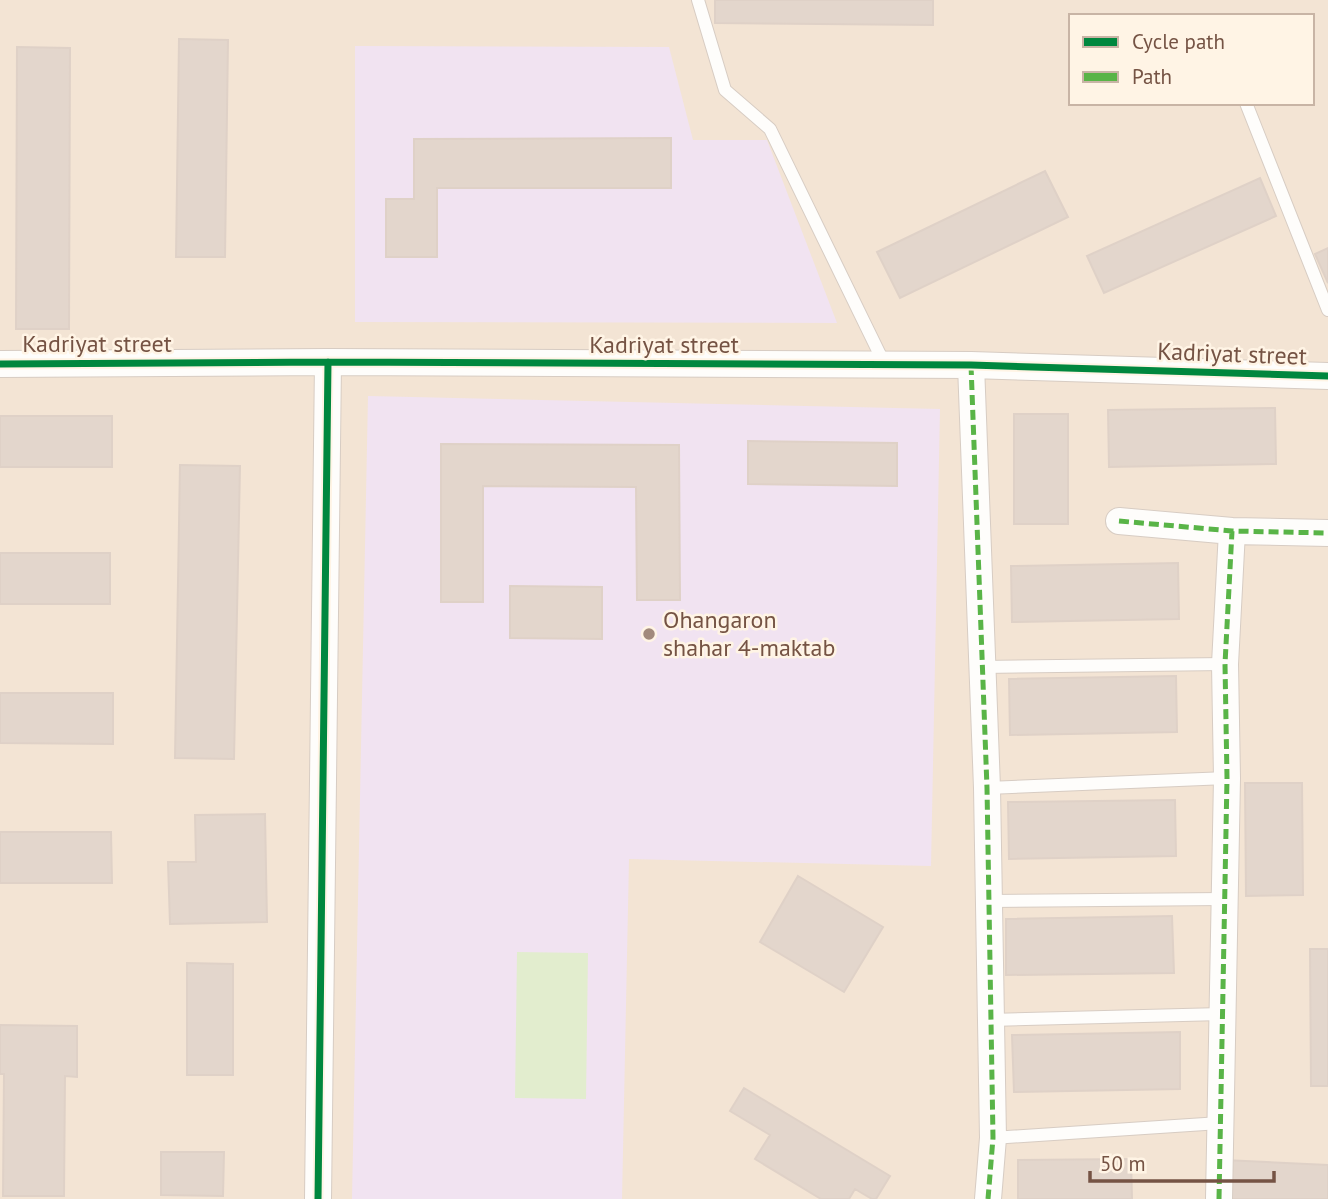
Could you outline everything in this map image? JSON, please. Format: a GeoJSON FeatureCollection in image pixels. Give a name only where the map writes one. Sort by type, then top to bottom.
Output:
{"type":"FeatureCollection","features":[{"type":"Feature","properties":{"kind":"street","name":"Kadriyat street"},"geometry":{"type":"LineString","coordinates":[[0,364],[328,362],[971,365],[1328,376]]}},
{"type":"Feature","properties":{"kind":"street"},"geometry":{"type":"LineString","coordinates":[[318,1199],[328,362]]}},
{"type":"Feature","properties":{"kind":"street"},"geometry":{"type":"LineString","coordinates":[[971,365],[987,788],[993,1138],[988,1199]]}},
{"type":"Feature","properties":{"kind":"street"},"geometry":{"type":"LineString","coordinates":[[1119,521],[1232,531],[1328,533]]}},
{"type":"Feature","properties":{"kind":"street"},"geometry":{"type":"LineString","coordinates":[[1219,1199],[1227,778],[1225,664],[1232,531]]}},
{"type":"Feature","properties":{"kind":"lane"},"geometry":{"type":"LineString","coordinates":[[698,0],[725,90],[770,129],[885,366]]}},
{"type":"Feature","properties":{"kind":"lane"},"geometry":{"type":"LineString","coordinates":[[1246,105],[1328,310]]}},
{"type":"Feature","properties":{"kind":"lane"},"geometry":{"type":"LineString","coordinates":[[982,667],[1225,664]]}},
{"type":"Feature","properties":{"kind":"lane"},"geometry":{"type":"LineString","coordinates":[[987,788],[1227,778]]}},
{"type":"Feature","properties":{"kind":"lane"},"geometry":{"type":"LineString","coordinates":[[989,901],[1224,899]]}},
{"type":"Feature","properties":{"kind":"lane"},"geometry":{"type":"LineString","coordinates":[[990,1020],[1222,1014]]}},
{"type":"Feature","properties":{"kind":"lane"},"geometry":{"type":"LineString","coordinates":[[993,1138],[1220,1123]]}},
{"type":"Feature","properties":{"kind":"shaded area"},"geometry":{"type":"Polygon","coordinates":[[[0,0],[1328,0],[1328,1199],[0,1199],[0,0]]]}},
{"type":"Feature","properties":{"kind":"shaded area"},"geometry":{"type":"Polygon","coordinates":[[[355,46],[669,47],[693,140],[767,140],[837,323],[355,322],[355,46]]]}},
{"type":"Feature","properties":{"kind":"shaded area","name":"Ohangaron shahar 4-maktab"},"geometry":{"type":"Polygon","coordinates":[[[368,396],[940,409],[931,866],[629,859],[622,1199],[352,1199],[368,396]]]}},
{"type":"Feature","properties":{"kind":"green space"},"geometry":{"type":"Polygon","coordinates":[[[517,952],[588,953],[586,1099],[515,1098],[517,952]]]}},
{"type":"Feature","properties":{"kind":"building"},"geometry":{"type":"Polygon","coordinates":[[[715,0],[933,0],[933,25],[715,23],[715,0]]]}},
{"type":"Feature","properties":{"kind":"building"},"geometry":{"type":"Polygon","coordinates":[[[179,39],[228,40],[225,257],[176,257],[179,39]]]}},
{"type":"Feature","properties":{"kind":"building"},"geometry":{"type":"Polygon","coordinates":[[[17,47],[70,48],[69,329],[16,329],[17,47]]]}},
{"type":"Feature","properties":{"kind":"building"},"geometry":{"type":"Polygon","coordinates":[[[671,138],[671,188],[437,188],[437,257],[386,257],[386,199],[414,199],[414,139],[671,138]]]}},
{"type":"Feature","properties":{"kind":"building"},"geometry":{"type":"Polygon","coordinates":[[[1045,171],[1068,217],[900,298],[877,252],[1045,171]]]}},
{"type":"Feature","properties":{"kind":"building"},"geometry":{"type":"Polygon","coordinates":[[[1260,178],[1276,216],[1104,293],[1087,256],[1260,178]]]}},
{"type":"Feature","properties":{"kind":"building"},"geometry":{"type":"Polygon","coordinates":[[[1328,248],[1328,283],[1315,254],[1328,248]]]}},
{"type":"Feature","properties":{"kind":"building"},"geometry":{"type":"Polygon","coordinates":[[[1275,408],[1276,464],[1109,467],[1108,410],[1275,408]]]}},
{"type":"Feature","properties":{"kind":"building"},"geometry":{"type":"Polygon","coordinates":[[[1014,414],[1068,414],[1068,524],[1014,524],[1014,414]]]}},
{"type":"Feature","properties":{"kind":"building"},"geometry":{"type":"Polygon","coordinates":[[[0,416],[112,416],[112,467],[0,467],[0,416]]]}},
{"type":"Feature","properties":{"kind":"building"},"geometry":{"type":"Polygon","coordinates":[[[748,441],[897,443],[897,486],[748,484],[748,441]]]}},
{"type":"Feature","properties":{"kind":"building"},"geometry":{"type":"Polygon","coordinates":[[[441,444],[679,445],[680,600],[637,600],[636,487],[483,486],[483,602],[441,602],[441,444]]]}},
{"type":"Feature","properties":{"kind":"building"},"geometry":{"type":"Polygon","coordinates":[[[180,465],[240,466],[234,759],[175,758],[180,465]]]}},
{"type":"Feature","properties":{"kind":"building"},"geometry":{"type":"Polygon","coordinates":[[[0,553],[110,553],[110,604],[0,604],[0,553]]]}},
{"type":"Feature","properties":{"kind":"building"},"geometry":{"type":"Polygon","coordinates":[[[1178,563],[1179,619],[1012,622],[1011,566],[1178,563]]]}},
{"type":"Feature","properties":{"kind":"building"},"geometry":{"type":"Polygon","coordinates":[[[510,586],[602,587],[602,639],[510,638],[510,586]]]}},
{"type":"Feature","properties":{"kind":"building"},"geometry":{"type":"Polygon","coordinates":[[[1176,676],[1177,732],[1010,735],[1009,679],[1176,676]]]}},
{"type":"Feature","properties":{"kind":"building"},"geometry":{"type":"Polygon","coordinates":[[[0,693],[113,693],[113,744],[0,743],[0,693]]]}},
{"type":"Feature","properties":{"kind":"building"},"geometry":{"type":"Polygon","coordinates":[[[1245,783],[1302,783],[1303,895],[1246,896],[1245,783]]]}},
{"type":"Feature","properties":{"kind":"building"},"geometry":{"type":"Polygon","coordinates":[[[1175,800],[1176,856],[1009,859],[1008,802],[1175,800]]]}},
{"type":"Feature","properties":{"kind":"building"},"geometry":{"type":"Polygon","coordinates":[[[265,814],[267,922],[170,924],[168,862],[196,862],[195,815],[265,814]]]}},
{"type":"Feature","properties":{"kind":"building"},"geometry":{"type":"Polygon","coordinates":[[[0,832],[111,832],[112,883],[0,883],[0,832]]]}},
{"type":"Feature","properties":{"kind":"building"},"geometry":{"type":"Polygon","coordinates":[[[798,876],[883,927],[844,992],[760,942],[798,876]]]}},
{"type":"Feature","properties":{"kind":"building"},"geometry":{"type":"Polygon","coordinates":[[[1172,916],[1174,973],[1006,975],[1006,919],[1172,916]]]}},
{"type":"Feature","properties":{"kind":"building"},"geometry":{"type":"Polygon","coordinates":[[[1310,949],[1328,949],[1328,1086],[1311,1086],[1310,949]]]}},
{"type":"Feature","properties":{"kind":"building"},"geometry":{"type":"Polygon","coordinates":[[[187,963],[233,964],[233,1075],[187,1075],[187,963]]]}},
{"type":"Feature","properties":{"kind":"building"},"geometry":{"type":"Polygon","coordinates":[[[0,1025],[77,1026],[77,1077],[65,1076],[64,1196],[3,1196],[4,1074],[0,1074],[0,1025]]]}},
{"type":"Feature","properties":{"kind":"building"},"geometry":{"type":"Polygon","coordinates":[[[1180,1032],[1180,1089],[1014,1092],[1012,1035],[1180,1032]]]}},
{"type":"Feature","properties":{"kind":"building"},"geometry":{"type":"Polygon","coordinates":[[[744,1088],[890,1176],[876,1199],[855,1189],[849,1199],[821,1199],[755,1159],[770,1135],[730,1111],[744,1088]]]}},
{"type":"Feature","properties":{"kind":"building"},"geometry":{"type":"Polygon","coordinates":[[[161,1152],[224,1152],[223,1196],[161,1195],[161,1152]]]}},
{"type":"Feature","properties":{"kind":"building"},"geometry":{"type":"Polygon","coordinates":[[[1131,1159],[1132,1199],[1018,1199],[1018,1160],[1131,1159]]]}},
{"type":"Feature","properties":{"kind":"building"},"geometry":{"type":"Polygon","coordinates":[[[1224,1160],[1328,1165],[1328,1199],[1223,1199],[1224,1160]]]}},
{"type":"Feature","properties":{"kind":"marked path"},"geometry":{"type":"LineString","coordinates":[[971,365],[987,788],[993,1138],[988,1199]]}},
{"type":"Feature","properties":{"kind":"marked path"},"geometry":{"type":"LineString","coordinates":[[1119,521],[1232,531],[1328,533]]}},
{"type":"Feature","properties":{"kind":"marked path"},"geometry":{"type":"LineString","coordinates":[[1219,1199],[1227,778],[1225,664],[1232,531]]}},
{"type":"Feature","properties":{"kind":"cycle path"},"geometry":{"type":"LineString","coordinates":[[0,364],[328,362],[971,365],[1328,376]]}},
{"type":"Feature","properties":{"kind":"cycle path"},"geometry":{"type":"LineString","coordinates":[[318,1199],[328,362]]}},
{"type":"Feature","properties":{"kind":"place","name":"Ohangaron shahar 4-maktab"},"geometry":{"type":"Point","coordinates":[649,634]}}]}
